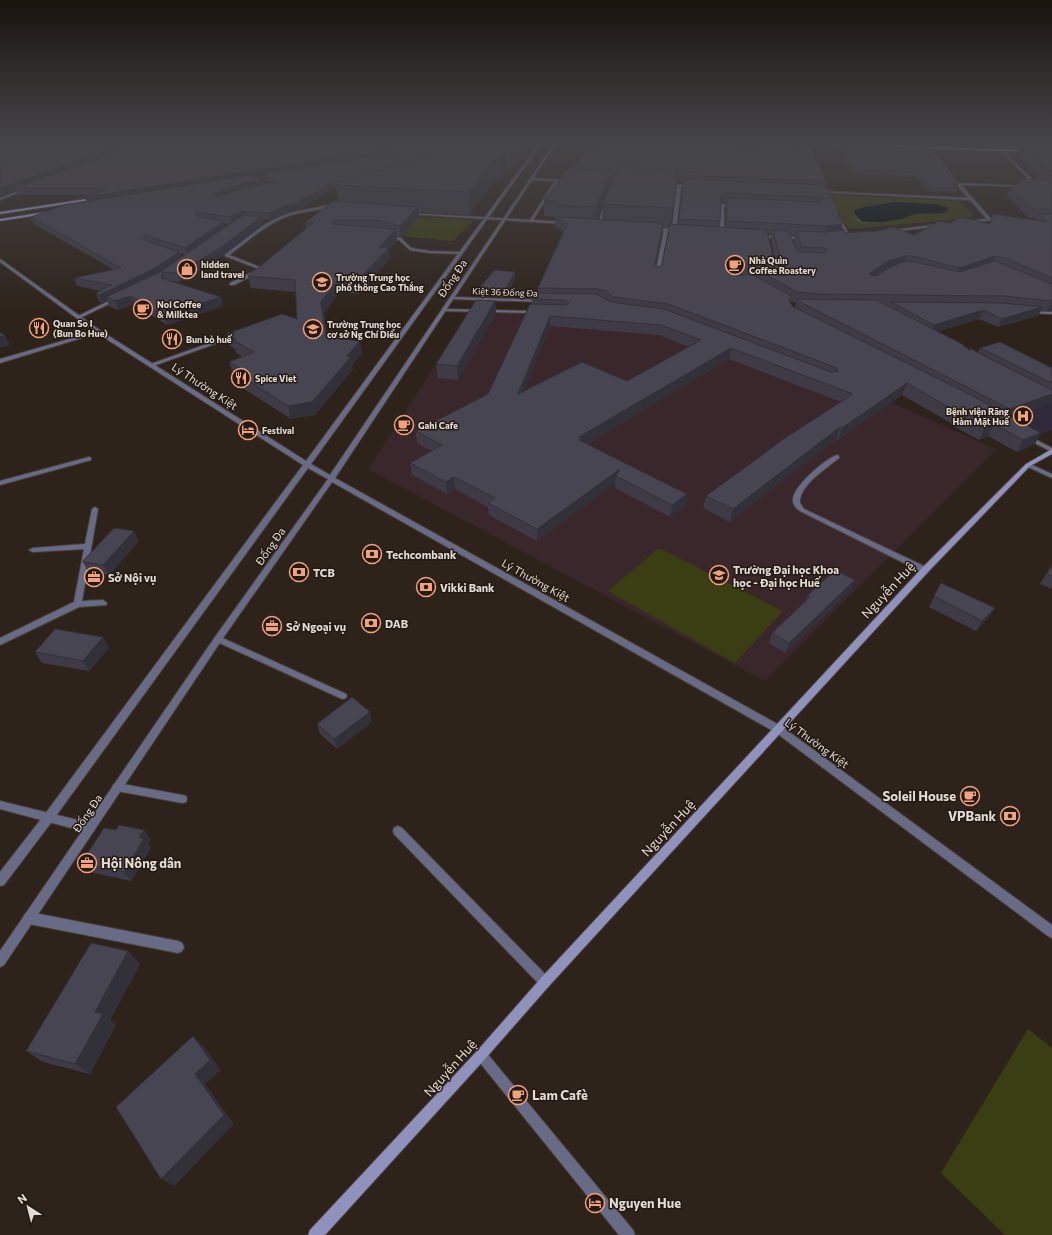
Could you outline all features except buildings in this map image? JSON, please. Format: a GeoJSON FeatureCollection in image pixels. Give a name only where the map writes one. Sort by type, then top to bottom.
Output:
{"type":"FeatureCollection","features":[{"type":"Feature","properties":{"kind":"main road"},"geometry":{"type":"LineString","coordinates":[[0,213],[86,200]]}},
{"type":"Feature","properties":{"kind":"main road"},"geometry":{"type":"LineString","coordinates":[[0,220],[55,212]]}},
{"type":"Feature","properties":{"kind":"main road","name":"Nguyễn Huệ"},"geometry":{"type":"LineString","coordinates":[[315,1235],[481,1055],[545,982],[925,570],[1028,464],[1052,451]]}},
{"type":"Feature","properties":{"kind":"street","name":"Đống Đa"},"geometry":{"type":"LineString","coordinates":[[0,881],[49,817],[500,200]]}},
{"type":"Feature","properties":{"kind":"street","name":"Đống Đa"},"geometry":{"type":"LineString","coordinates":[[0,961],[218,639],[331,478],[518,200]]}},
{"type":"Feature","properties":{"kind":"street"},"geometry":{"type":"LineString","coordinates":[[532,221],[545,200]]}},
{"type":"Feature","properties":{"kind":"street"},"geometry":{"type":"LineString","coordinates":[[598,225],[608,200]]}},
{"type":"Feature","properties":{"kind":"street"},"geometry":{"type":"LineString","coordinates":[[674,230],[677,200]]}},
{"type":"Feature","properties":{"kind":"street"},"geometry":{"type":"LineString","coordinates":[[971,200],[990,219]]}},
{"type":"Feature","properties":{"kind":"street"},"geometry":{"type":"LineString","coordinates":[[324,209],[335,204]]}},
{"type":"Feature","properties":{"kind":"street"},"geometry":{"type":"LineString","coordinates":[[722,234],[722,205],[744,206]]}},
{"type":"Feature","properties":{"kind":"street"},"geometry":{"type":"LineString","coordinates":[[232,284],[263,269],[226,255],[270,223],[296,212],[324,209],[331,210]]}},
{"type":"Feature","properties":{"kind":"street"},"geometry":{"type":"LineString","coordinates":[[401,214],[569,223]]}},
{"type":"Feature","properties":{"kind":"street"},"geometry":{"type":"LineString","coordinates":[[836,214],[849,236]]}},
{"type":"Feature","properties":{"kind":"street"},"geometry":{"type":"LineString","coordinates":[[958,223],[990,219],[1005,219]]}},
{"type":"Feature","properties":{"kind":"street"},"geometry":{"type":"LineString","coordinates":[[263,222],[270,223]]}},
{"type":"Feature","properties":{"kind":"street"},"geometry":{"type":"LineString","coordinates":[[880,232],[942,224]]}},
{"type":"Feature","properties":{"kind":"street"},"geometry":{"type":"LineString","coordinates":[[591,225],[606,226]]}},
{"type":"Feature","properties":{"kind":"street"},"geometry":{"type":"LineString","coordinates":[[643,228],[680,231]]}},
{"type":"Feature","properties":{"kind":"street"},"geometry":{"type":"LineString","coordinates":[[657,275],[666,230]]}},
{"type":"Feature","properties":{"kind":"street"},"geometry":{"type":"LineString","coordinates":[[715,233],[729,234]]}},
{"type":"Feature","properties":{"kind":"street"},"geometry":{"type":"LineString","coordinates":[[843,236],[856,235]]}},
{"type":"Feature","properties":{"kind":"street"},"geometry":{"type":"LineString","coordinates":[[384,236],[400,239],[410,249],[460,253]]}},
{"type":"Feature","properties":{"kind":"street"},"geometry":{"type":"LineString","coordinates":[[752,236],[810,238]]}},
{"type":"Feature","properties":{"kind":"street"},"geometry":{"type":"LineString","coordinates":[[767,237],[768,244]]}},
{"type":"Feature","properties":{"kind":"street"},"geometry":{"type":"LineString","coordinates":[[789,238],[791,245]]}},
{"type":"Feature","properties":{"kind":"street","name":"Lý Thường Kiệt"},"geometry":{"type":"LineString","coordinates":[[0,260],[99,332],[306,464],[778,729],[1052,932]]}},
{"type":"Feature","properties":{"kind":"street"},"geometry":{"type":"LineString","coordinates":[[78,317],[119,298]]}},
{"type":"Feature","properties":{"kind":"street","name":"Kiệt 36 Đống Đa"},"geometry":{"type":"LineString","coordinates":[[452,298],[550,301]]}},
{"type":"Feature","properties":{"kind":"street"},"geometry":{"type":"LineString","coordinates":[[444,310],[544,312]]}},
{"type":"Feature","properties":{"kind":"street"},"geometry":{"type":"LineString","coordinates":[[1026,312],[1052,313]]}},
{"type":"Feature","properties":{"kind":"street"},"geometry":{"type":"LineString","coordinates":[[0,361],[99,332]]}},
{"type":"Feature","properties":{"kind":"street"},"geometry":{"type":"LineString","coordinates":[[151,365],[245,333]]}},
{"type":"Feature","properties":{"kind":"street"},"geometry":{"type":"LineString","coordinates":[[1020,433],[1052,451]]}},
{"type":"Feature","properties":{"kind":"street"},"geometry":{"type":"LineString","coordinates":[[837,457],[799,488],[796,497],[796,504],[802,510],[925,570]]}},
{"type":"Feature","properties":{"kind":"street"},"geometry":{"type":"LineString","coordinates":[[0,483],[89,459]]}},
{"type":"Feature","properties":{"kind":"street"},"geometry":{"type":"LineString","coordinates":[[1028,464],[1052,476]]}},
{"type":"Feature","properties":{"kind":"street"},"geometry":{"type":"LineString","coordinates":[[78,604],[89,546],[94,509]]}},
{"type":"Feature","properties":{"kind":"street"},"geometry":{"type":"LineString","coordinates":[[33,550],[89,546]]}},
{"type":"Feature","properties":{"kind":"street"},"geometry":{"type":"LineString","coordinates":[[0,642],[78,604],[103,603]]}},
{"type":"Feature","properties":{"kind":"street"},"geometry":{"type":"LineString","coordinates":[[218,639],[343,696]]}},
{"type":"Feature","properties":{"kind":"street"},"geometry":{"type":"LineString","coordinates":[[117,787],[182,799]]}},
{"type":"Feature","properties":{"kind":"street"},"geometry":{"type":"LineString","coordinates":[[0,805],[90,828]]}},
{"type":"Feature","properties":{"kind":"street"},"geometry":{"type":"LineString","coordinates":[[398,831],[545,982]]}},
{"type":"Feature","properties":{"kind":"street"},"geometry":{"type":"LineString","coordinates":[[29,918],[178,947]]}},
{"type":"Feature","properties":{"kind":"street"},"geometry":{"type":"LineString","coordinates":[[481,1055],[628,1235]]}},
{"type":"Feature","properties":{"kind":"path"},"geometry":{"type":"LineString","coordinates":[[849,215],[862,222],[884,223]]}},
{"type":"Feature","properties":{"kind":"shaded area"},"geometry":{"type":"Polygon","coordinates":[[[893,202],[936,204],[948,208],[947,211],[943,213],[914,214],[902,219],[875,223],[863,222],[854,213],[855,210],[864,207],[893,202]]]}},
{"type":"Feature","properties":{"kind":"shaded area","name":"Trường Đại học Khoa học - Đại học Huế"},"geometry":{"type":"Polygon","coordinates":[[[470,312],[572,314],[667,321],[899,406],[996,449],[765,681],[368,469],[470,312]]]}},
{"type":"Feature","properties":{"kind":"shaded area","name":"Bệnh viện Răng Hàm Mặt Huế"},"geometry":{"type":"Polygon","coordinates":[[[992,371],[1052,401],[1052,430],[1032,437],[941,388],[992,371]]]}},
{"type":"Feature","properties":{"kind":"green space"},"geometry":{"type":"Polygon","coordinates":[[[832,200],[958,201],[974,214],[970,217],[958,219],[851,229],[848,228],[832,200]]]}},
{"type":"Feature","properties":{"kind":"green space"},"geometry":{"type":"Polygon","coordinates":[[[351,213],[474,220],[453,241],[332,230],[351,213]]]}},
{"type":"Feature","properties":{"kind":"green space"},"geometry":{"type":"Polygon","coordinates":[[[659,548],[783,611],[735,663],[608,591],[659,548]]]}},
{"type":"Feature","properties":{"kind":"green space"},"geometry":{"type":"Polygon","coordinates":[[[1028,1029],[1052,1048],[1052,1235],[1005,1235],[941,1173],[1028,1029]]]}},
{"type":"Feature","properties":{"kind":"place","name":"Nhà Quìn Coffee Roastery"},"geometry":{"type":"Point","coordinates":[735,265]}},
{"type":"Feature","properties":{"kind":"place","name":"hidden land travel"},"geometry":{"type":"Point","coordinates":[187,269]}},
{"type":"Feature","properties":{"kind":"place","name":"Trường Trung học phổ thông Cao Thắng"},"geometry":{"type":"Point","coordinates":[322,282]}},
{"type":"Feature","properties":{"kind":"place","name":"Noi Coffee & Milktea"},"geometry":{"type":"Point","coordinates":[143,309]}},
{"type":"Feature","properties":{"kind":"place","name":"Quan So I (Bun Bo Hue)"},"geometry":{"type":"Point","coordinates":[39,328]}},
{"type":"Feature","properties":{"kind":"place","name":"Trường Trung học cơ sở Ng Chí Diểu"},"geometry":{"type":"Point","coordinates":[313,329]}},
{"type":"Feature","properties":{"kind":"place","name":"Bun bò huế"},"geometry":{"type":"Point","coordinates":[172,339]}},
{"type":"Feature","properties":{"kind":"place","name":"Spice Viet"},"geometry":{"type":"Point","coordinates":[241,378]}},
{"type":"Feature","properties":{"kind":"place","name":"Bệnh viện Răng Hàm Mặt Huế"},"geometry":{"type":"Point","coordinates":[1023,416]}},
{"type":"Feature","properties":{"kind":"place","name":"Gahi Cafe"},"geometry":{"type":"Point","coordinates":[404,425]}},
{"type":"Feature","properties":{"kind":"place","name":"Festival"},"geometry":{"type":"Point","coordinates":[248,430]}},
{"type":"Feature","properties":{"kind":"place","name":"Techcombank"},"geometry":{"type":"Point","coordinates":[372,554]}},
{"type":"Feature","properties":{"kind":"place","name":"TCB"},"geometry":{"type":"Point","coordinates":[299,572]}},
{"type":"Feature","properties":{"kind":"place","name":"Trường Đại học Khoa học - Đại học Huế"},"geometry":{"type":"Point","coordinates":[719,575]}},
{"type":"Feature","properties":{"kind":"place","name":"Sở Nội vụ"},"geometry":{"type":"Point","coordinates":[94,577]}},
{"type":"Feature","properties":{"kind":"place","name":"Vikki Bank"},"geometry":{"type":"Point","coordinates":[426,587]}},
{"type":"Feature","properties":{"kind":"place","name":"DAB"},"geometry":{"type":"Point","coordinates":[371,623]}},
{"type":"Feature","properties":{"kind":"place","name":"Sở Ngoại vụ"},"geometry":{"type":"Point","coordinates":[272,626]}},
{"type":"Feature","properties":{"kind":"place","name":"Soleil House"},"geometry":{"type":"Point","coordinates":[970,796]}},
{"type":"Feature","properties":{"kind":"place","name":"VPBank"},"geometry":{"type":"Point","coordinates":[1010,816]}},
{"type":"Feature","properties":{"kind":"place","name":"Hội Nông dân"},"geometry":{"type":"Point","coordinates":[87,863]}},
{"type":"Feature","properties":{"kind":"place","name":"Lam Cafè"},"geometry":{"type":"Point","coordinates":[518,1095]}},
{"type":"Feature","properties":{"kind":"place","name":"Nguyen Hue"},"geometry":{"type":"Point","coordinates":[595,1203]}}]}
